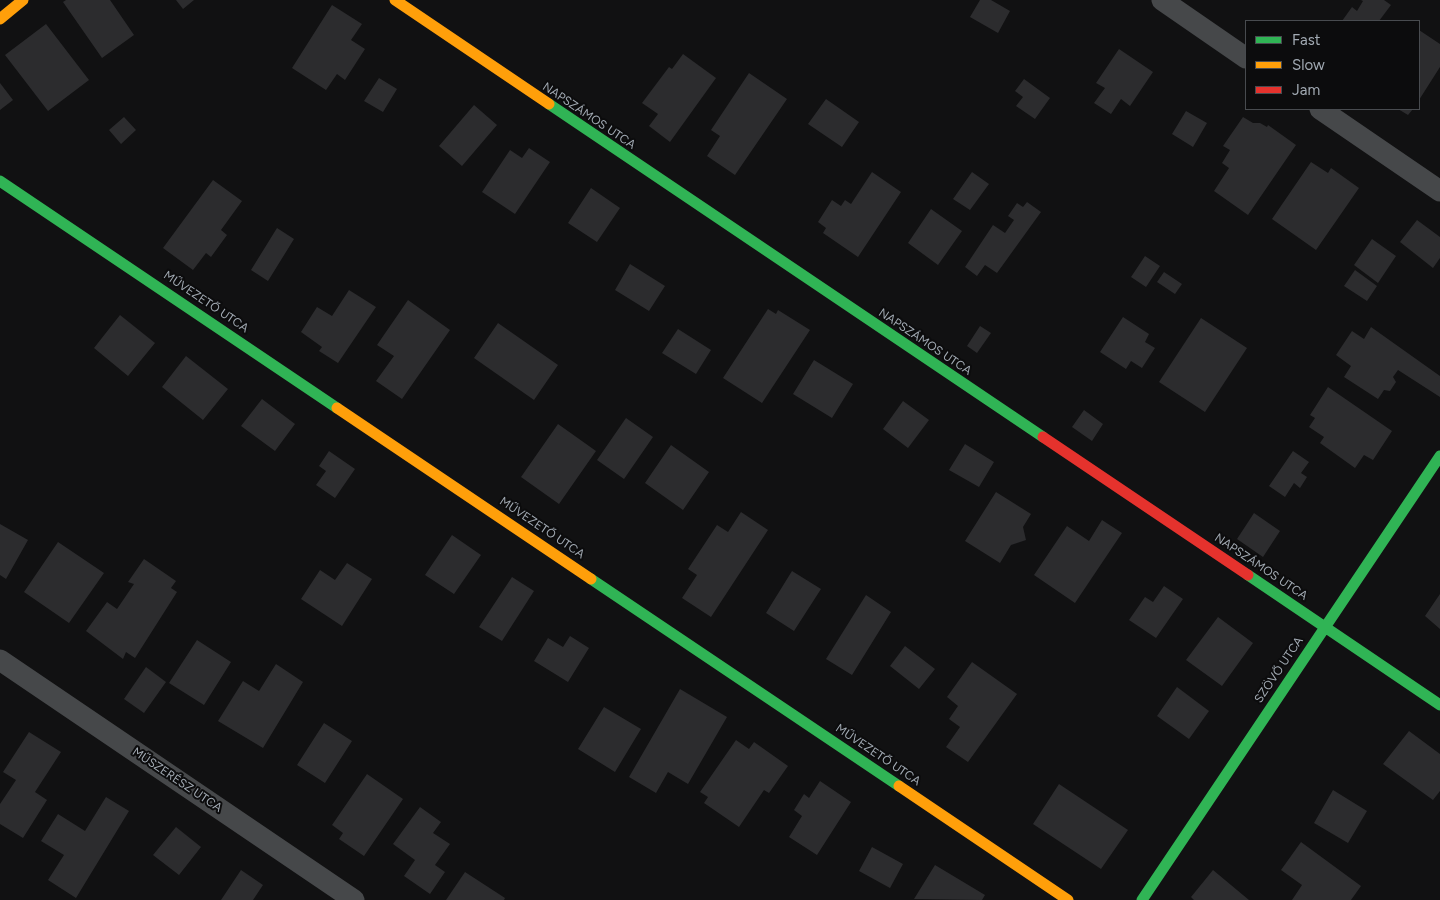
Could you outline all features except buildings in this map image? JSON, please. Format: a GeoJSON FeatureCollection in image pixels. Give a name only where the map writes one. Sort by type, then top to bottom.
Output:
{"type":"FeatureCollection","features":[{"type":"Feature","properties":{"kind":"street"},"geometry":{"type":"LineString","coordinates":[[0,19],[23,0]]}},
{"type":"Feature","properties":{"kind":"street","name":"NAPSZÁMOS UTCA"},"geometry":{"type":"LineString","coordinates":[[395,0],[659,180],[1440,705]]}},
{"type":"Feature","properties":{"kind":"street"},"geometry":{"type":"LineString","coordinates":[[1162,0],[1245,57]]}},
{"type":"Feature","properties":{"kind":"street"},"geometry":{"type":"LineString","coordinates":[[1321,110],[1440,191]]}},
{"type":"Feature","properties":{"kind":"street","name":"MŰVEZETŐ UTCA"},"geometry":{"type":"LineString","coordinates":[[0,181],[1068,900]]}},
{"type":"Feature","properties":{"kind":"street","name":"SZÖVŐ UTCA"},"geometry":{"type":"LineString","coordinates":[[1142,900],[1440,456]]}},
{"type":"Feature","properties":{"kind":"street","name":"MŰSZERÉSZ UTCA"},"geometry":{"type":"LineString","coordinates":[[0,660],[354,900]]}},
{"type":"Feature","properties":{"kind":"traffic: fast"},"geometry":{"type":"LineString","coordinates":[[549,104],[1043,437]]}},
{"type":"Feature","properties":{"kind":"traffic: fast"},"geometry":{"type":"LineString","coordinates":[[0,181],[337,408]]}},
{"type":"Feature","properties":{"kind":"traffic: fast"},"geometry":{"type":"LineString","coordinates":[[1142,900],[1440,456]]}},
{"type":"Feature","properties":{"kind":"traffic: fast"},"geometry":{"type":"LineString","coordinates":[[1248,575],[1440,705]]}},
{"type":"Feature","properties":{"kind":"traffic: fast"},"geometry":{"type":"LineString","coordinates":[[591,579],[899,786]]}},
{"type":"Feature","properties":{"kind":"traffic: slow"},"geometry":{"type":"LineString","coordinates":[[0,19],[23,0]]}},
{"type":"Feature","properties":{"kind":"traffic: slow"},"geometry":{"type":"LineString","coordinates":[[395,0],[549,104]]}},
{"type":"Feature","properties":{"kind":"traffic: slow"},"geometry":{"type":"LineString","coordinates":[[337,408],[591,579]]}},
{"type":"Feature","properties":{"kind":"traffic: slow"},"geometry":{"type":"LineString","coordinates":[[899,786],[1068,900]]}},
{"type":"Feature","properties":{"kind":"traffic: jam"},"geometry":{"type":"LineString","coordinates":[[1043,437],[1248,575]]}}]}
